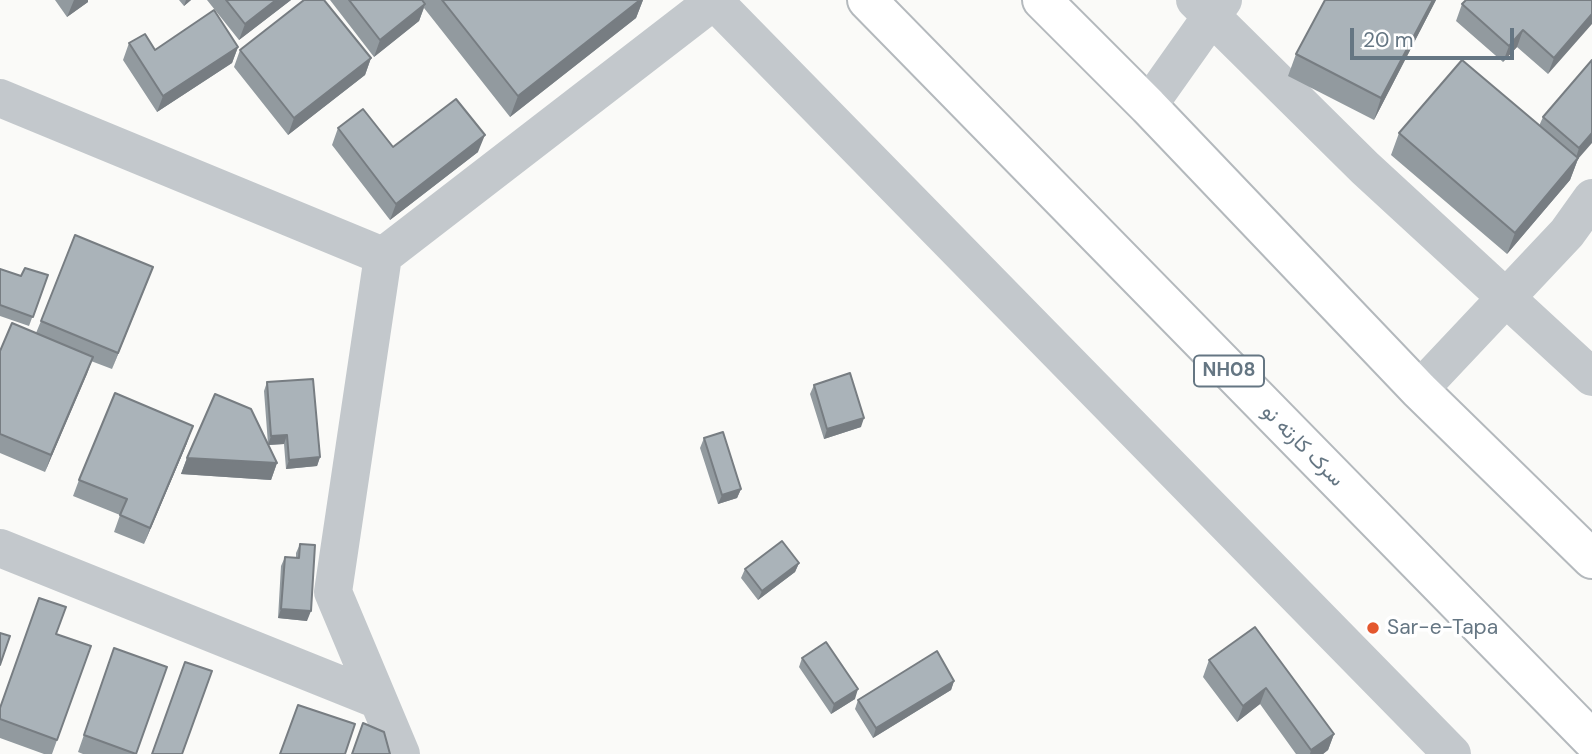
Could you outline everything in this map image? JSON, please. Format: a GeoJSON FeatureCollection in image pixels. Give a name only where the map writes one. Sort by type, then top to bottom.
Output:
{"type":"FeatureCollection","features":[{"type":"Feature","properties":{"kind":"highway","name":"سرک کارته نو"},"geometry":{"type":"LineString","coordinates":[[867,0],[1592,740]]}},
{"type":"Feature","properties":{"kind":"highway"},"geometry":{"type":"LineString","coordinates":[[1042,0],[1148,106],[1419,390],[1592,559]]}},
{"type":"Feature","properties":{"kind":"street"},"geometry":{"type":"LineString","coordinates":[[401,754],[333,592],[383,256],[714,0],[1452,754]]}},
{"type":"Feature","properties":{"kind":"street"},"geometry":{"type":"LineString","coordinates":[[1148,106],[1210,6],[1365,168],[1592,377]]}},
{"type":"Feature","properties":{"kind":"street"},"geometry":{"type":"LineString","coordinates":[[0,99],[383,256]]}},
{"type":"Feature","properties":{"kind":"street"},"geometry":{"type":"LineString","coordinates":[[1419,390],[1567,233],[1592,198]]}},
{"type":"Feature","properties":{"kind":"street"},"geometry":{"type":"LineString","coordinates":[[0,548],[376,699]]}},
{"type":"Feature","properties":{"kind":"building"},"geometry":{"type":"Polygon","coordinates":[[[226,0],[276,0],[245,24],[226,0]]]}},
{"type":"Feature","properties":{"kind":"building"},"geometry":{"type":"Polygon","coordinates":[[[304,0],[324,0],[371,58],[294,118],[240,50],[304,0]]]}},
{"type":"Feature","properties":{"kind":"building"},"geometry":{"type":"Polygon","coordinates":[[[349,0],[422,0],[425,4],[380,40],[349,0]]]}},
{"type":"Feature","properties":{"kind":"building"},"geometry":{"type":"Polygon","coordinates":[[[442,0],[640,0],[518,96],[442,0]]]}},
{"type":"Feature","properties":{"kind":"building"},"geometry":{"type":"Polygon","coordinates":[[[1325,0],[1433,0],[1381,98],[1296,54],[1325,0]]]}},
{"type":"Feature","properties":{"kind":"building"},"geometry":{"type":"Polygon","coordinates":[[[1466,0],[1592,0],[1592,14],[1554,58],[1523,30],[1509,46],[1462,4],[1466,0]]]}},
{"type":"Feature","properties":{"kind":"building"},"geometry":{"type":"Polygon","coordinates":[[[214,10],[238,47],[163,96],[129,43],[145,34],[155,50],[214,10]]]}},
{"type":"Feature","properties":{"kind":"building"},"geometry":{"type":"Polygon","coordinates":[[[1462,60],[1578,158],[1515,233],[1399,133],[1462,60]]]}},
{"type":"Feature","properties":{"kind":"building"},"geometry":{"type":"Polygon","coordinates":[[[1592,60],[1592,133],[1579,148],[1543,117],[1592,60]]]}},
{"type":"Feature","properties":{"kind":"building"},"geometry":{"type":"Polygon","coordinates":[[[456,99],[485,135],[396,204],[338,128],[363,109],[393,147],[456,99]]]}},
{"type":"Feature","properties":{"kind":"building"},"geometry":{"type":"Polygon","coordinates":[[[75,235],[153,267],[118,353],[41,321],[75,235]]]}},
{"type":"Feature","properties":{"kind":"building"},"geometry":{"type":"Polygon","coordinates":[[[25,268],[48,275],[33,317],[0,305],[0,269],[21,276],[25,268]]]}},
{"type":"Feature","properties":{"kind":"building"},"geometry":{"type":"Polygon","coordinates":[[[12,323],[93,357],[51,455],[0,434],[0,351],[12,323]]]}},
{"type":"Feature","properties":{"kind":"building"},"geometry":{"type":"Polygon","coordinates":[[[850,373],[864,418],[827,429],[814,385],[850,373]]]}},
{"type":"Feature","properties":{"kind":"building"},"geometry":{"type":"Polygon","coordinates":[[[313,379],[320,457],[289,460],[287,435],[271,436],[267,382],[313,379]]]}},
{"type":"Feature","properties":{"kind":"building"},"geometry":{"type":"Polygon","coordinates":[[[115,393],[193,426],[150,528],[120,515],[127,499],[79,480],[115,393]]]}},
{"type":"Feature","properties":{"kind":"building"},"geometry":{"type":"Polygon","coordinates":[[[215,394],[251,409],[277,463],[187,458],[215,394]]]}},
{"type":"Feature","properties":{"kind":"building"},"geometry":{"type":"Polygon","coordinates":[[[723,432],[741,489],[722,495],[704,438],[723,432]]]}},
{"type":"Feature","properties":{"kind":"building"},"geometry":{"type":"Polygon","coordinates":[[[782,541],[799,563],[762,591],[745,569],[782,541]]]}},
{"type":"Feature","properties":{"kind":"building"},"geometry":{"type":"Polygon","coordinates":[[[300,544],[315,545],[311,611],[281,609],[285,557],[299,558],[300,544]]]}},
{"type":"Feature","properties":{"kind":"building"},"geometry":{"type":"Polygon","coordinates":[[[39,598],[66,607],[56,634],[91,646],[57,740],[0,719],[0,708],[39,598]]]}},
{"type":"Feature","properties":{"kind":"building"},"geometry":{"type":"Polygon","coordinates":[[[1255,627],[1334,734],[1311,750],[1266,688],[1243,706],[1209,660],[1255,627]]]}},
{"type":"Feature","properties":{"kind":"building"},"geometry":{"type":"Polygon","coordinates":[[[0,633],[10,636],[0,665],[0,633]]]}},
{"type":"Feature","properties":{"kind":"building"},"geometry":{"type":"Polygon","coordinates":[[[826,642],[858,689],[834,704],[802,658],[826,642]]]}},
{"type":"Feature","properties":{"kind":"building"},"geometry":{"type":"Polygon","coordinates":[[[114,648],[167,667],[136,754],[84,735],[114,648]]]}},
{"type":"Feature","properties":{"kind":"building"},"geometry":{"type":"Polygon","coordinates":[[[937,651],[954,681],[876,728],[858,700],[937,651]]]}},
{"type":"Feature","properties":{"kind":"building"},"geometry":{"type":"Polygon","coordinates":[[[185,662],[212,671],[182,754],[152,754],[185,662]]]}},
{"type":"Feature","properties":{"kind":"building"},"geometry":{"type":"Polygon","coordinates":[[[298,705],[355,724],[345,754],[280,754],[298,705]]]}},
{"type":"Feature","properties":{"kind":"building"},"geometry":{"type":"Polygon","coordinates":[[[363,723],[384,732],[390,754],[352,754],[363,723]]]}},
{"type":"Feature","properties":{"kind":"place","name":"Sar-e-Tapa"},"geometry":{"type":"Point","coordinates":[1373,628]}}]}
